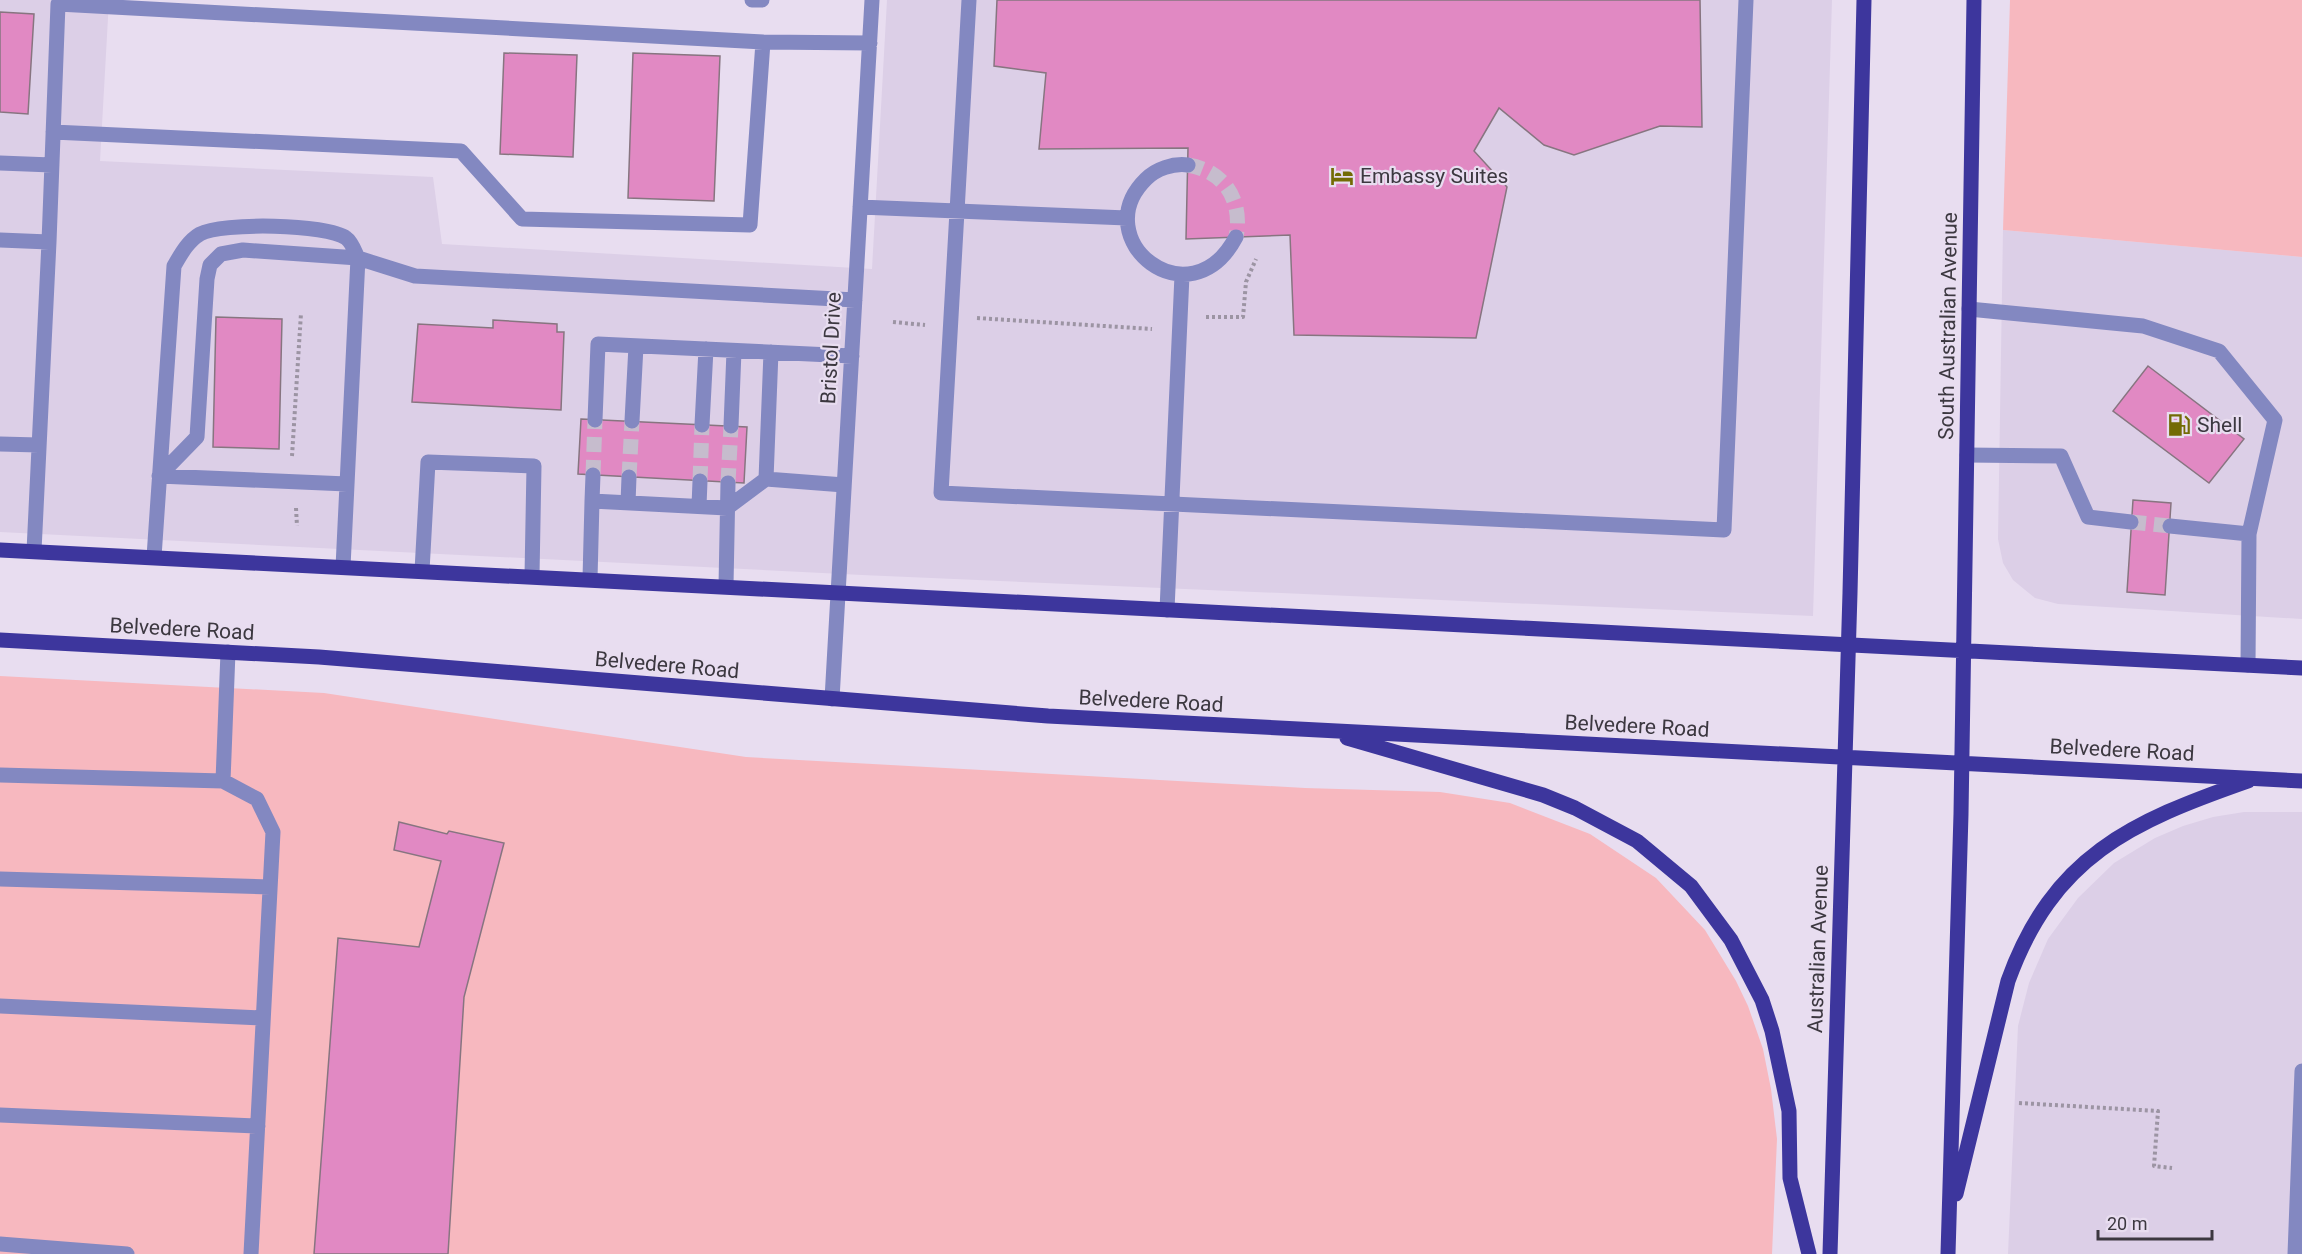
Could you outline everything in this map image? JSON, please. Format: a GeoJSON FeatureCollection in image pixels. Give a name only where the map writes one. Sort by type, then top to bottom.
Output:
{"type":"FeatureCollection","features":[{"type":"Feature","properties":{"kind":"main road"},"geometry":{"type":"LineString","coordinates":[[1848,645],[1864,0]]}},
{"type":"Feature","properties":{"kind":"main road","name":"South Australian Avenue"},"geometry":{"type":"LineString","coordinates":[[1964,652],[1974,0]]}},
{"type":"Feature","properties":{"kind":"main road"},"geometry":{"type":"LineString","coordinates":[[0,549],[2302,668]]}},
{"type":"Feature","properties":{"kind":"main road","name":"Belvedere Road"},"geometry":{"type":"LineString","coordinates":[[0,640],[228,652],[1048,716],[2302,781]]}},
{"type":"Feature","properties":{"kind":"main road","name":"Australian Avenue"},"geometry":{"type":"LineString","coordinates":[[1830,1254],[1848,645]]}},
{"type":"Feature","properties":{"kind":"main road"},"geometry":{"type":"LineString","coordinates":[[1948,1254],[1964,652]]}},
{"type":"Feature","properties":{"kind":"main road"},"geometry":{"type":"LineString","coordinates":[[1321,730],[1543,795],[1575,807],[1637,841],[1691,886],[1731,940],[1762,1000],[1772,1031],[1789,1111],[1790,1178],[1809,1254]]}},
{"type":"Feature","properties":{"kind":"main road"},"geometry":{"type":"LineString","coordinates":[[1948,1226],[2008,981],[2017,954],[2042,911],[2073,874],[2112,840],[2168,810],[2254,778]]}},
{"type":"Feature","properties":{"kind":"street"},"geometry":{"type":"LineString","coordinates":[[752,0],[762,0]]}},
{"type":"Feature","properties":{"kind":"street","name":"Bristol Drive"},"geometry":{"type":"LineString","coordinates":[[832,699],[872,0]]}},
{"type":"Feature","properties":{"kind":"street"},"geometry":{"type":"LineString","coordinates":[[969,0],[941,493],[1724,530],[1746,0]]}},
{"type":"Feature","properties":{"kind":"street"},"geometry":{"type":"LineString","coordinates":[[34,551],[58,4],[762,42],[870,43]]}},
{"type":"Feature","properties":{"kind":"street"},"geometry":{"type":"LineString","coordinates":[[53,132],[461,151],[522,219],[750,225],[762,42]]}},
{"type":"Feature","properties":{"kind":"street"},"geometry":{"type":"LineString","coordinates":[[0,163],[52,165]]}},
{"type":"Feature","properties":{"kind":"street"},"geometry":{"type":"LineString","coordinates":[[1188,165],[1167,167],[1151,174],[1138,186],[1130,201],[1127,218],[1130,236],[1137,252],[1149,264],[1165,272],[1182,275],[1199,273],[1215,266],[1228,253],[1236,237]]}},
{"type":"Feature","properties":{"kind":"street"},"geometry":{"type":"LineString","coordinates":[[860,207],[1127,218]]}},
{"type":"Feature","properties":{"kind":"street"},"geometry":{"type":"LineString","coordinates":[[154,557],[170,286],[174,266],[184,248],[199,234],[218,227],[331,230],[348,239],[357,258],[343,567]]}},
{"type":"Feature","properties":{"kind":"street"},"geometry":{"type":"LineString","coordinates":[[0,240],[48,242]]}},
{"type":"Feature","properties":{"kind":"street"},"geometry":{"type":"LineString","coordinates":[[159,476],[197,437],[210,265],[221,254],[243,250],[357,258],[415,276],[855,300]]}},
{"type":"Feature","properties":{"kind":"street"},"geometry":{"type":"LineString","coordinates":[[1167,610],[1182,275]]}},
{"type":"Feature","properties":{"kind":"street"},"geometry":{"type":"LineString","coordinates":[[1970,309],[2143,326],[2219,351],[2275,420],[2249,534],[2248,665]]}},
{"type":"Feature","properties":{"kind":"street"},"geometry":{"type":"LineString","coordinates":[[595,420],[598,344],[852,356]]}},
{"type":"Feature","properties":{"kind":"street"},"geometry":{"type":"LineString","coordinates":[[632,422],[636,346]]}},
{"type":"Feature","properties":{"kind":"street"},"geometry":{"type":"LineString","coordinates":[[702,425],[706,350]]}},
{"type":"Feature","properties":{"kind":"street"},"geometry":{"type":"LineString","coordinates":[[731,426],[734,351]]}},
{"type":"Feature","properties":{"kind":"street"},"geometry":{"type":"LineString","coordinates":[[766,479],[771,352]]}},
{"type":"Feature","properties":{"kind":"street"},"geometry":{"type":"LineString","coordinates":[[0,444],[39,445]]}},
{"type":"Feature","properties":{"kind":"street"},"geometry":{"type":"LineString","coordinates":[[1967,455],[2061,456],[2088,517],[2132,522]]}},
{"type":"Feature","properties":{"kind":"street"},"geometry":{"type":"LineString","coordinates":[[422,571],[428,462],[534,466],[532,576]]}},
{"type":"Feature","properties":{"kind":"street"},"geometry":{"type":"LineString","coordinates":[[590,579],[593,475]]}},
{"type":"Feature","properties":{"kind":"street"},"geometry":{"type":"LineString","coordinates":[[159,476],[347,484]]}},
{"type":"Feature","properties":{"kind":"street"},"geometry":{"type":"LineString","coordinates":[[628,503],[629,477]]}},
{"type":"Feature","properties":{"kind":"street"},"geometry":{"type":"LineString","coordinates":[[592,501],[727,508],[766,479],[844,485]]}},
{"type":"Feature","properties":{"kind":"street"},"geometry":{"type":"LineString","coordinates":[[699,506],[700,481]]}},
{"type":"Feature","properties":{"kind":"street"},"geometry":{"type":"LineString","coordinates":[[726,586],[728,483]]}},
{"type":"Feature","properties":{"kind":"street"},"geometry":{"type":"LineString","coordinates":[[2170,526],[2249,534]]}},
{"type":"Feature","properties":{"kind":"street"},"geometry":{"type":"LineString","coordinates":[[223,781],[228,652]]}},
{"type":"Feature","properties":{"kind":"street"},"geometry":{"type":"LineString","coordinates":[[0,775],[223,781],[257,799],[273,831],[251,1254]]}},
{"type":"Feature","properties":{"kind":"street"},"geometry":{"type":"LineString","coordinates":[[0,879],[270,887]]}},
{"type":"Feature","properties":{"kind":"street"},"geometry":{"type":"LineString","coordinates":[[0,1006],[263,1018]]}},
{"type":"Feature","properties":{"kind":"street"},"geometry":{"type":"LineString","coordinates":[[2295,1254],[2302,1071]]}},
{"type":"Feature","properties":{"kind":"street"},"geometry":{"type":"LineString","coordinates":[[0,1115],[258,1126]]}},
{"type":"Feature","properties":{"kind":"street"},"geometry":{"type":"LineString","coordinates":[[0,1244],[127,1254]]}},
{"type":"Feature","properties":{"kind":"path"},"geometry":{"type":"LineString","coordinates":[[893,322],[930,325],[971,318],[1152,329],[1212,315],[1244,316],[1246,282],[1258,253]]}},
{"type":"Feature","properties":{"kind":"path"},"geometry":{"type":"LineString","coordinates":[[292,460],[301,313]]}},
{"type":"Feature","properties":{"kind":"path"},"geometry":{"type":"LineString","coordinates":[[2019,1103],[2158,1111],[2154,1166],[2172,1168]]}},
{"type":"Feature","properties":{"kind":"shaded area"},"geometry":{"type":"Polygon","coordinates":[[[0,0],[109,0],[100,161],[433,177],[442,244],[872,269],[887,0],[1832,0],[1813,616],[862,575],[0,532],[0,0]]]}},
{"type":"Feature","properties":{"kind":"shaded area"},"geometry":{"type":"Polygon","coordinates":[[[2010,0],[2302,0],[2302,257],[2003,230],[2010,0]]]}},
{"type":"Feature","properties":{"kind":"shaded area"},"geometry":{"type":"Polygon","coordinates":[[[2003,230],[2302,257],[2302,619],[2058,604],[2035,598],[2013,580],[2003,563],[1998,539],[2003,230]]]}},
{"type":"Feature","properties":{"kind":"shaded area"},"geometry":{"type":"Polygon","coordinates":[[[0,676],[324,693],[746,757],[1305,788],[1440,792],[1510,803],[1590,834],[1656,878],[1705,930],[1736,981],[1748,1006],[1763,1049],[1771,1089],[1777,1139],[1772,1254],[0,1254],[0,676]]]}},
{"type":"Feature","properties":{"kind":"shaded area"},"geometry":{"type":"Polygon","coordinates":[[[2244,812],[2302,812],[2302,1254],[2008,1254],[2018,1026],[2029,983],[2048,939],[2078,898],[2114,863],[2155,838],[2183,826],[2213,817],[2244,812]]]}},
{"type":"Feature","properties":{"kind":"building","name":"Embassy Suites"},"geometry":{"type":"Polygon","coordinates":[[[997,0],[1700,0],[1702,127],[1660,126],[1574,155],[1544,145],[1499,108],[1474,151],[1507,187],[1476,338],[1294,335],[1290,235],[1186,239],[1188,148],[1039,149],[1046,73],[994,66],[997,0]]]}},
{"type":"Feature","properties":{"kind":"building"},"geometry":{"type":"Polygon","coordinates":[[[0,12],[34,14],[28,114],[0,112],[0,12]]]}},
{"type":"Feature","properties":{"kind":"building"},"geometry":{"type":"Polygon","coordinates":[[[504,53],[577,55],[573,157],[500,154],[504,53]]]}},
{"type":"Feature","properties":{"kind":"building"},"geometry":{"type":"Polygon","coordinates":[[[633,53],[720,56],[714,201],[628,198],[633,53]]]}},
{"type":"Feature","properties":{"kind":"building"},"geometry":{"type":"Polygon","coordinates":[[[216,317],[282,319],[279,449],[213,447],[216,317]]]}},
{"type":"Feature","properties":{"kind":"building"},"geometry":{"type":"Polygon","coordinates":[[[493,320],[557,324],[557,332],[564,332],[561,410],[412,402],[418,324],[493,328],[493,320]]]}},
{"type":"Feature","properties":{"kind":"building","name":"Shell"},"geometry":{"type":"Polygon","coordinates":[[[2148,366],[2244,439],[2209,483],[2113,411],[2148,366]]]}},
{"type":"Feature","properties":{"kind":"building"},"geometry":{"type":"Polygon","coordinates":[[[581,419],[747,427],[744,483],[578,474],[581,419]]]}},
{"type":"Feature","properties":{"kind":"building"},"geometry":{"type":"Polygon","coordinates":[[[2133,500],[2171,503],[2165,595],[2127,592],[2133,500]]]}},
{"type":"Feature","properties":{"kind":"building"},"geometry":{"type":"Polygon","coordinates":[[[399,822],[447,834],[449,831],[504,843],[464,997],[448,1254],[314,1254],[338,938],[419,947],[441,861],[394,850],[399,822]]]}},
{"type":"Feature","properties":{"kind":"tunnel"},"geometry":{"type":"LineString","coordinates":[[1188,165],[1212,174],[1228,190],[1237,211],[1236,237]]}},
{"type":"Feature","properties":{"kind":"tunnel"},"geometry":{"type":"LineString","coordinates":[[593,475],[595,420]]}},
{"type":"Feature","properties":{"kind":"tunnel"},"geometry":{"type":"LineString","coordinates":[[629,477],[632,421]]}},
{"type":"Feature","properties":{"kind":"tunnel"},"geometry":{"type":"LineString","coordinates":[[700,481],[702,425]]}},
{"type":"Feature","properties":{"kind":"tunnel"},"geometry":{"type":"LineString","coordinates":[[728,483],[731,426]]}},
{"type":"Feature","properties":{"kind":"tunnel"},"geometry":{"type":"LineString","coordinates":[[2131,522],[2170,526]]}},
{"type":"Feature","properties":{"kind":"place","name":"Embassy Suites"},"geometry":{"type":"Point","coordinates":[1342,176]}},
{"type":"Feature","properties":{"kind":"place","name":"Shell"},"geometry":{"type":"Point","coordinates":[2179,425]}}]}
